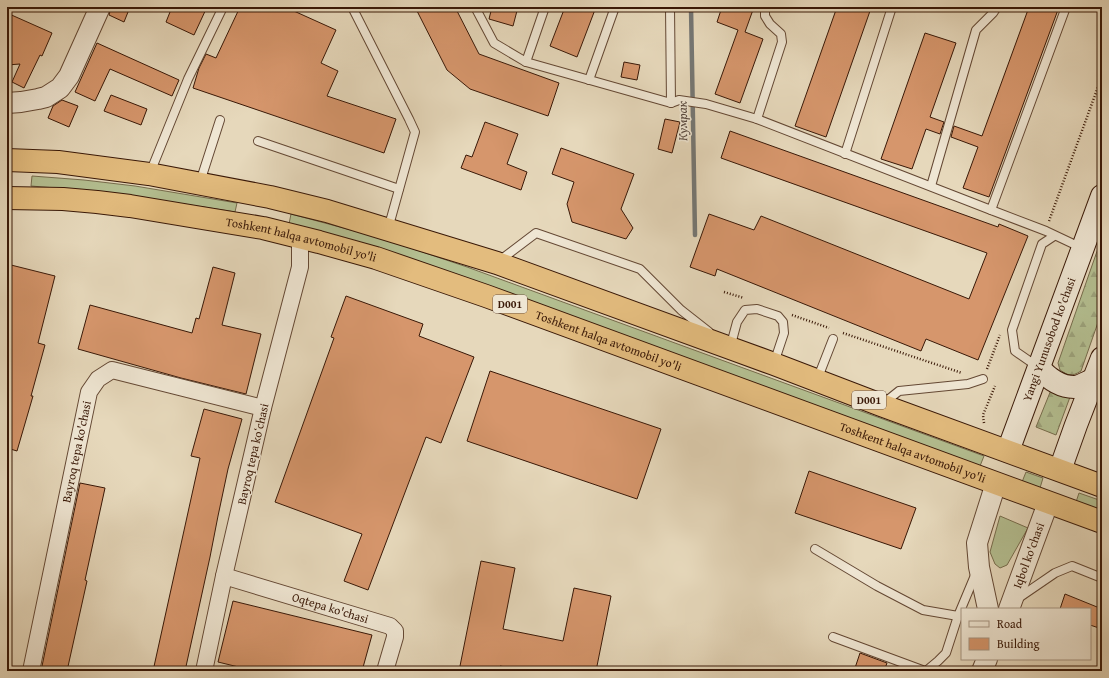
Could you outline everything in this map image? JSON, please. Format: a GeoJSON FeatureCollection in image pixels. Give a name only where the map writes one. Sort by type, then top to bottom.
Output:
{"type":"FeatureCollection","features":[{"type":"Feature","properties":{"kind":"highway","name":"D001"},"geometry":{"type":"LineString","coordinates":[[7,160],[58,162],[149,174],[270,197],[327,211],[496,263],[774,364],[1102,486]]}},
{"type":"Feature","properties":{"kind":"highway","name":"Toshkent halqa avtomobil yo'li"},"geometry":{"type":"LineString","coordinates":[[7,198],[63,199],[130,206],[263,228],[376,258],[486,296],[1102,522]]}},
{"type":"Feature","properties":{"kind":"highway","name":"Yangi Yunusobod ko'chasi"},"geometry":{"type":"LineString","coordinates":[[996,483],[1008,451]]}},
{"type":"Feature","properties":{"kind":"highway"},"geometry":{"type":"LineString","coordinates":[[1048,502],[1060,470]]}},
{"type":"Feature","properties":{"kind":"main road","name":"Yangi Yunusobod ko'chasi"},"geometry":{"type":"LineString","coordinates":[[1008,451],[1102,196]]}},
{"type":"Feature","properties":{"kind":"main road"},"geometry":{"type":"LineString","coordinates":[[1060,470],[1102,358]]}},
{"type":"Feature","properties":{"kind":"main road"},"geometry":{"type":"LineString","coordinates":[[1039,368],[1049,378],[1062,385],[1075,388],[1095,379]]}},
{"type":"Feature","properties":{"kind":"street"},"geometry":{"type":"LineString","coordinates":[[7,103],[46,97],[60,88],[69,76],[100,7]]}},
{"type":"Feature","properties":{"kind":"street","name":"Bayroq tepa koʻchasi"},"geometry":{"type":"LineString","coordinates":[[204,671],[224,576],[263,408],[300,267],[300,237]]}},
{"type":"Feature","properties":{"kind":"street","name":"Bayroq tepa ko'chasi"},"geometry":{"type":"LineString","coordinates":[[31,671],[90,392],[98,379],[112,370],[263,408]]}},
{"type":"Feature","properties":{"kind":"street"},"geometry":{"type":"LineString","coordinates":[[988,608],[979,567],[977,543],[996,483]]}},
{"type":"Feature","properties":{"kind":"street","name":"Iqbol ko'chasi"},"geometry":{"type":"LineString","coordinates":[[1011,605],[1048,502]]}},
{"type":"Feature","properties":{"kind":"street","name":"Oqtepa ko'chasi"},"geometry":{"type":"LineString","coordinates":[[224,576],[390,626],[395,630],[395,637],[385,671]]}},
{"type":"Feature","properties":{"kind":"lane"},"geometry":{"type":"LineString","coordinates":[[149,174],[188,79],[223,7]]}},
{"type":"Feature","properties":{"kind":"lane"},"geometry":{"type":"LineString","coordinates":[[352,7],[415,132],[388,230]]}},
{"type":"Feature","properties":{"kind":"lane"},"geometry":{"type":"LineString","coordinates":[[475,7],[494,43],[526,62],[675,102],[706,104],[757,120],[1046,231],[1054,236],[1083,248]]}},
{"type":"Feature","properties":{"kind":"lane"},"geometry":{"type":"LineString","coordinates":[[526,62],[545,7]]}},
{"type":"Feature","properties":{"kind":"lane"},"geometry":{"type":"LineString","coordinates":[[589,80],[615,7]]}},
{"type":"Feature","properties":{"kind":"lane"},"geometry":{"type":"LineString","coordinates":[[670,7],[675,102]]}},
{"type":"Feature","properties":{"kind":"lane"},"geometry":{"type":"LineString","coordinates":[[757,120],[782,42],[781,34],[770,24],[765,16],[765,7]]}},
{"type":"Feature","properties":{"kind":"lane"},"geometry":{"type":"LineString","coordinates":[[845,154],[892,7]]}},
{"type":"Feature","properties":{"kind":"lane"},"geometry":{"type":"LineString","coordinates":[[931,186],[976,30],[997,7]]}},
{"type":"Feature","properties":{"kind":"lane"},"geometry":{"type":"LineString","coordinates":[[991,210],[1066,7]]}},
{"type":"Feature","properties":{"kind":"lane"},"geometry":{"type":"LineString","coordinates":[[200,184],[220,120]]}},
{"type":"Feature","properties":{"kind":"lane"},"geometry":{"type":"LineString","coordinates":[[258,141],[399,189]]}},
{"type":"Feature","properties":{"kind":"lane"},"geometry":{"type":"LineString","coordinates":[[496,263],[536,232],[640,270],[681,310],[730,348],[737,322],[745,310],[757,309],[778,316],[782,322],[784,333],[774,364]]}},
{"type":"Feature","properties":{"kind":"lane"},"geometry":{"type":"LineString","coordinates":[[1039,368],[1016,351],[1012,330],[1042,244],[1054,236]]}},
{"type":"Feature","properties":{"kind":"lane"},"geometry":{"type":"LineString","coordinates":[[816,380],[833,339]]}},
{"type":"Feature","properties":{"kind":"lane"},"geometry":{"type":"LineString","coordinates":[[881,405],[899,390],[968,384],[983,379]]}},
{"type":"Feature","properties":{"kind":"lane"},"geometry":{"type":"LineString","coordinates":[[815,550],[877,586],[923,610],[958,616]]}},
{"type":"Feature","properties":{"kind":"lane"},"geometry":{"type":"LineString","coordinates":[[1011,605],[1055,573],[1072,566],[1102,578]]}},
{"type":"Feature","properties":{"kind":"lane"},"geometry":{"type":"LineString","coordinates":[[961,608],[979,567]]}},
{"type":"Feature","properties":{"kind":"lane"},"geometry":{"type":"LineString","coordinates":[[833,637],[925,671],[946,653],[961,609]]}},
{"type":"Feature","properties":{"kind":"path"},"geometry":{"type":"LineString","coordinates":[[1046,231],[1102,76]]}},
{"type":"Feature","properties":{"kind":"path"},"geometry":{"type":"LineString","coordinates":[[724,292],[747,300]]}},
{"type":"Feature","properties":{"kind":"path"},"geometry":{"type":"LineString","coordinates":[[792,315],[829,328]]}},
{"type":"Feature","properties":{"kind":"path"},"geometry":{"type":"LineString","coordinates":[[836,331],[983,379],[1003,329]]}},
{"type":"Feature","properties":{"kind":"green space"},"geometry":{"type":"Polygon","coordinates":[[[32,176],[135,186],[237,203],[235,212],[133,197],[31,186],[32,176]]]}},
{"type":"Feature","properties":{"kind":"green space"},"geometry":{"type":"Polygon","coordinates":[[[291,214],[381,238],[467,267],[984,456],[980,466],[289,224],[291,214]]]}},
{"type":"Feature","properties":{"kind":"green space"},"geometry":{"type":"Polygon","coordinates":[[[1102,237],[1102,311],[1081,371],[1068,375],[1060,370],[1058,363],[1102,237]]]}},
{"type":"Feature","properties":{"kind":"green space"},"geometry":{"type":"Polygon","coordinates":[[[1051,390],[1070,397],[1056,435],[1036,427],[1051,390]]]}},
{"type":"Feature","properties":{"kind":"green space"},"geometry":{"type":"Polygon","coordinates":[[[1026,472],[1043,478],[1040,488],[1022,482],[1026,472]]]}},
{"type":"Feature","properties":{"kind":"green space"},"geometry":{"type":"Polygon","coordinates":[[[1079,493],[1102,501],[1102,512],[1076,502],[1079,493]]]}},
{"type":"Feature","properties":{"kind":"green space"},"geometry":{"type":"Polygon","coordinates":[[[1000,516],[1028,528],[1007,565],[1000,568],[995,564],[990,552],[1000,516]]]}},
{"type":"Feature","properties":{"kind":"building"},"geometry":{"type":"Polygon","coordinates":[[[111,7],[130,7],[124,22],[109,15],[111,7]]]}},
{"type":"Feature","properties":{"kind":"building"},"geometry":{"type":"Polygon","coordinates":[[[172,7],[207,7],[194,35],[166,22],[172,7]]]}},
{"type":"Feature","properties":{"kind":"building"},"geometry":{"type":"Polygon","coordinates":[[[240,7],[285,7],[336,30],[321,63],[338,71],[327,96],[396,119],[384,153],[193,88],[199,68],[206,54],[216,58],[240,7]]]}},
{"type":"Feature","properties":{"kind":"building"},"geometry":{"type":"Polygon","coordinates":[[[415,7],[455,7],[479,54],[559,83],[548,116],[470,89],[447,70],[415,7]]]}},
{"type":"Feature","properties":{"kind":"building"},"geometry":{"type":"Polygon","coordinates":[[[492,7],[518,7],[513,26],[489,19],[492,7]]]}},
{"type":"Feature","properties":{"kind":"building"},"geometry":{"type":"Polygon","coordinates":[[[565,7],[596,7],[577,57],[550,46],[565,7]]]}},
{"type":"Feature","properties":{"kind":"building"},"geometry":{"type":"Polygon","coordinates":[[[722,7],[754,7],[745,32],[763,39],[740,103],[715,94],[738,30],[717,22],[722,7]]]}},
{"type":"Feature","properties":{"kind":"building"},"geometry":{"type":"Polygon","coordinates":[[[837,7],[859,7],[870,11],[826,137],[795,126],[837,7]]]}},
{"type":"Feature","properties":{"kind":"building"},"geometry":{"type":"Polygon","coordinates":[[[1029,7],[1059,7],[989,197],[963,188],[978,147],[951,137],[954,126],[982,136],[1029,7]]]}},
{"type":"Feature","properties":{"kind":"building"},"geometry":{"type":"Polygon","coordinates":[[[7,13],[52,33],[42,56],[40,55],[24,88],[12,82],[20,64],[7,65],[7,13]]]}},
{"type":"Feature","properties":{"kind":"building"},"geometry":{"type":"Polygon","coordinates":[[[925,33],[956,43],[930,117],[944,122],[940,134],[926,129],[912,169],[881,159],[925,33]]]}},
{"type":"Feature","properties":{"kind":"building"},"geometry":{"type":"Polygon","coordinates":[[[97,43],[179,80],[172,96],[110,69],[95,101],[75,92],[97,43]]]}},
{"type":"Feature","properties":{"kind":"building"},"geometry":{"type":"Polygon","coordinates":[[[624,62],[640,65],[637,80],[621,77],[624,62]]]}},
{"type":"Feature","properties":{"kind":"building"},"geometry":{"type":"Polygon","coordinates":[[[111,95],[147,109],[141,125],[104,111],[111,95]]]}},
{"type":"Feature","properties":{"kind":"building"},"geometry":{"type":"Polygon","coordinates":[[[62,100],[78,106],[69,127],[48,118],[53,106],[62,100]]]}},
{"type":"Feature","properties":{"kind":"building"},"geometry":{"type":"Polygon","coordinates":[[[665,119],[680,122],[672,153],[658,149],[665,119]]]}},
{"type":"Feature","properties":{"kind":"building"},"geometry":{"type":"Polygon","coordinates":[[[485,122],[518,134],[507,164],[527,172],[521,190],[461,168],[466,155],[472,157],[485,122]]]}},
{"type":"Feature","properties":{"kind":"building"},"geometry":{"type":"Polygon","coordinates":[[[730,131],[998,227],[999,224],[1028,236],[978,360],[926,339],[921,351],[717,269],[715,276],[690,267],[709,214],[754,230],[761,216],[969,299],[987,253],[721,158],[730,131]]]}},
{"type":"Feature","properties":{"kind":"building"},"geometry":{"type":"Polygon","coordinates":[[[561,148],[634,174],[621,209],[633,228],[626,239],[572,222],[567,204],[574,182],[552,174],[561,148]]]}},
{"type":"Feature","properties":{"kind":"building"},"geometry":{"type":"Polygon","coordinates":[[[7,264],[55,276],[38,343],[45,345],[31,396],[33,396],[17,451],[7,448],[7,264]]]}},
{"type":"Feature","properties":{"kind":"building"},"geometry":{"type":"Polygon","coordinates":[[[213,267],[235,273],[222,325],[261,334],[246,394],[181,378],[78,349],[90,305],[192,333],[196,318],[199,319],[213,267]]]}},
{"type":"Feature","properties":{"kind":"building"},"geometry":{"type":"Polygon","coordinates":[[[346,296],[423,324],[419,336],[474,357],[441,443],[426,437],[368,590],[344,581],[362,534],[275,502],[334,338],[331,337],[346,296]]]}},
{"type":"Feature","properties":{"kind":"building"},"geometry":{"type":"Polygon","coordinates":[[[490,371],[661,429],[637,499],[467,441],[490,371]]]}},
{"type":"Feature","properties":{"kind":"building"},"geometry":{"type":"Polygon","coordinates":[[[204,409],[242,419],[228,469],[185,671],[153,671],[200,458],[191,456],[204,409]]]}},
{"type":"Feature","properties":{"kind":"building"},"geometry":{"type":"Polygon","coordinates":[[[809,471],[916,508],[901,549],[795,513],[809,471]]]}},
{"type":"Feature","properties":{"kind":"building"},"geometry":{"type":"Polygon","coordinates":[[[80,483],[105,488],[85,580],[87,581],[67,671],[41,671],[80,483]]]}},
{"type":"Feature","properties":{"kind":"building"},"geometry":{"type":"Polygon","coordinates":[[[481,561],[515,568],[503,629],[563,641],[574,588],[611,596],[596,671],[527,671],[500,666],[499,671],[459,671],[481,561]]]}},
{"type":"Feature","properties":{"kind":"building"},"geometry":{"type":"Polygon","coordinates":[[[1065,594],[1102,609],[1102,629],[1091,625],[1091,608],[1060,608],[1065,594]]]}},
{"type":"Feature","properties":{"kind":"building"},"geometry":{"type":"Polygon","coordinates":[[[233,601],[372,635],[362,671],[255,671],[218,662],[233,601]]]}},
{"type":"Feature","properties":{"kind":"building"},"geometry":{"type":"Polygon","coordinates":[[[860,653],[887,663],[884,671],[854,671],[860,653]]]}},
{"type":"Feature","properties":{"kind":"waterway","name":"Кумрак"},"geometry":{"type":"LineString","coordinates":[[691,7],[695,235]]}}]}
